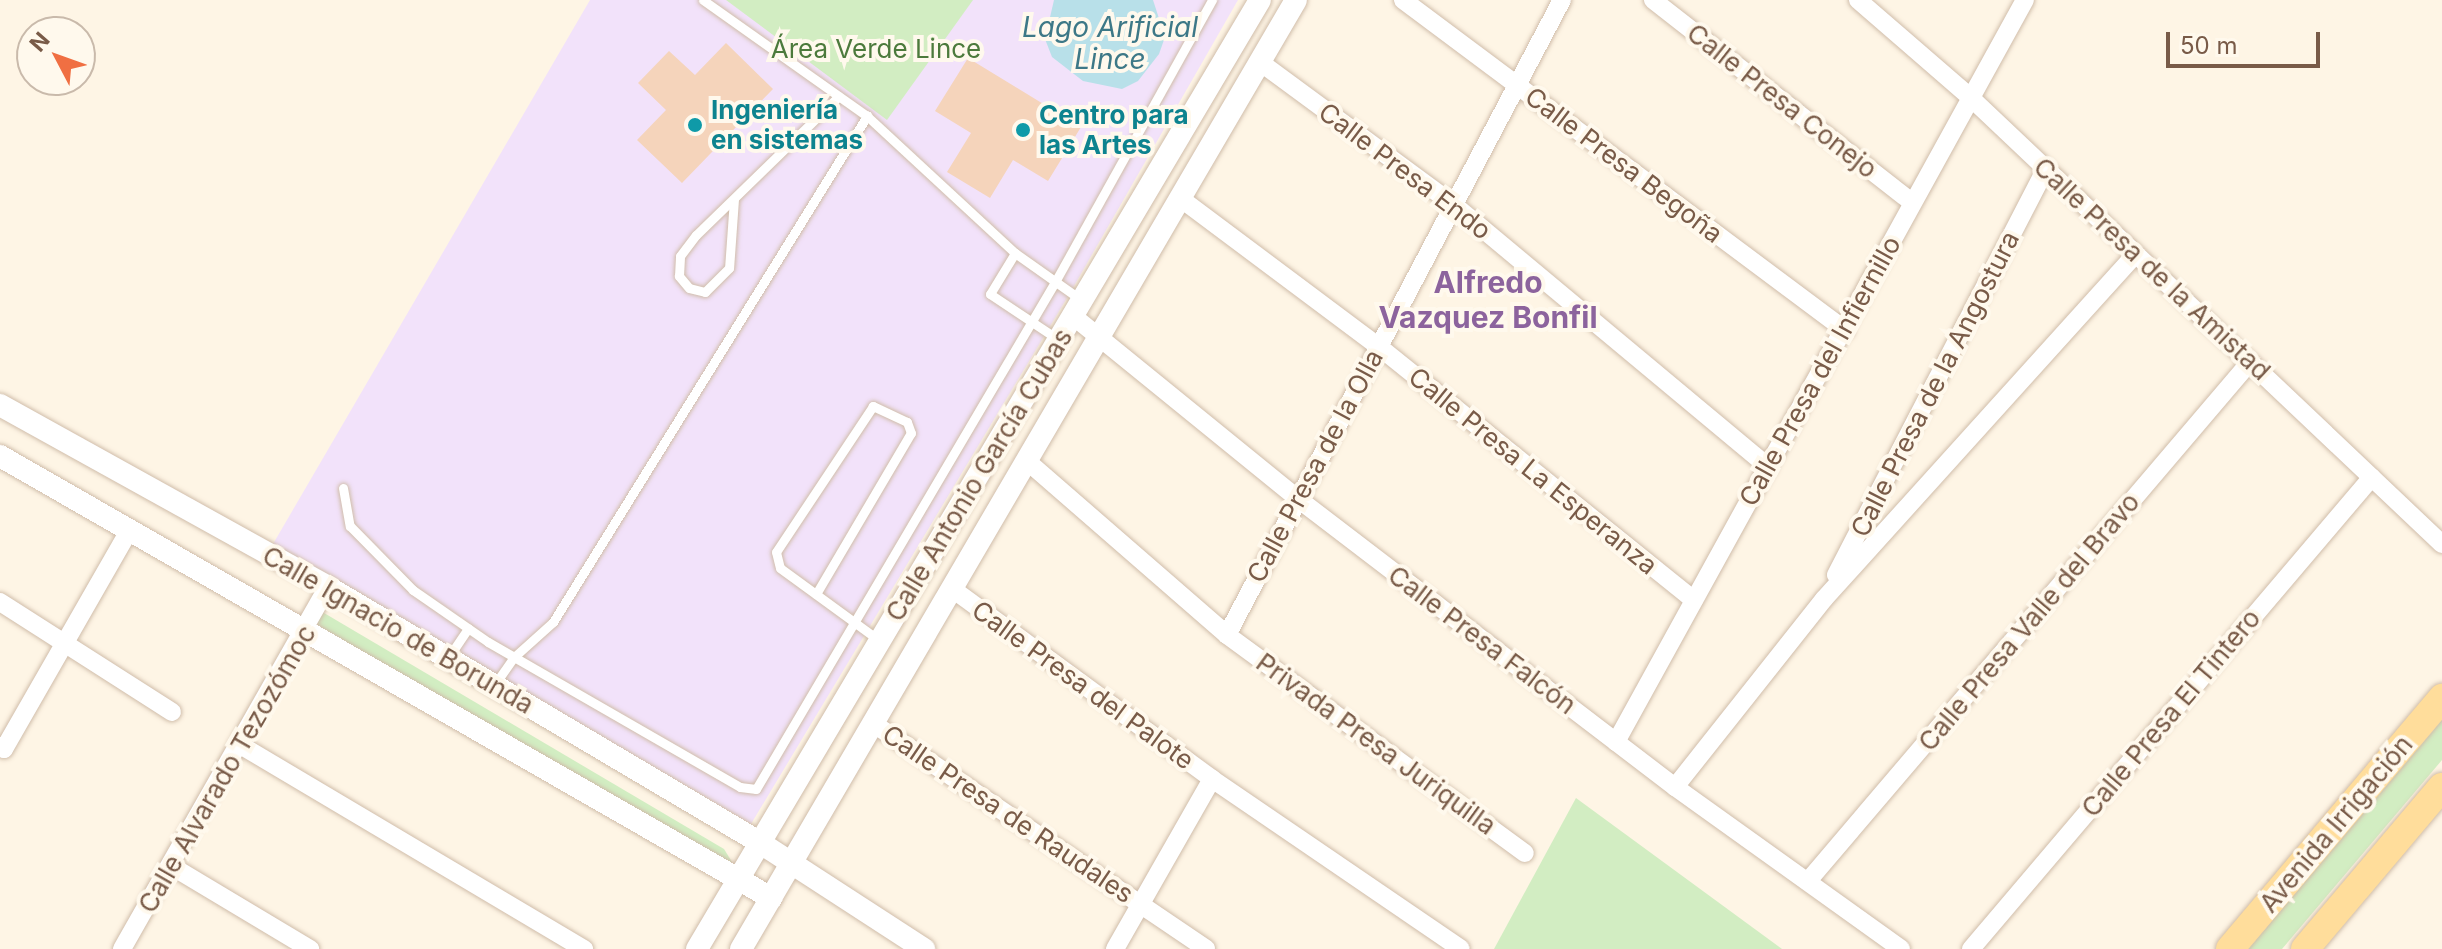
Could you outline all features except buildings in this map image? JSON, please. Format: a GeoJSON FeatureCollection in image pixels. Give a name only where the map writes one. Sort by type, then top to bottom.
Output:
{"type":"FeatureCollection","features":[{"type":"Feature","properties":{"kind":"main road","name":"Avenida Irrigación"},"geometry":{"type":"LineString","coordinates":[[2230,949],[2442,698]]}},
{"type":"Feature","properties":{"kind":"main road"},"geometry":{"type":"LineString","coordinates":[[2305,949],[2442,787]]}},
{"type":"Feature","properties":{"kind":"street","name":"Calle Antonio García Cubas"},"geometry":{"type":"LineString","coordinates":[[697,949],[1260,0]]}},
{"type":"Feature","properties":{"kind":"street","name":"Calle Antonio García Cubas"},"geometry":{"type":"LineString","coordinates":[[741,949],[1103,337],[1296,0]]}},
{"type":"Feature","properties":{"kind":"street","name":"Calle Presa Begoña"},"geometry":{"type":"LineString","coordinates":[[1403,0],[1845,330]]}},
{"type":"Feature","properties":{"kind":"street","name":"Calle Presa de la Olla"},"geometry":{"type":"LineString","coordinates":[[1227,635],[1562,0]]}},
{"type":"Feature","properties":{"kind":"street","name":"Calle Presa Conejo"},"geometry":{"type":"LineString","coordinates":[[1653,0],[1912,202]]}},
{"type":"Feature","properties":{"kind":"street","name":"Calle Presa de la Amistad"},"geometry":{"type":"LineString","coordinates":[[1858,0],[1970,97],[2442,544]]}},
{"type":"Feature","properties":{"kind":"street","name":"Calle Presa del Infiernillo"},"geometry":{"type":"LineString","coordinates":[[1616,742],[2025,0]]}},
{"type":"Feature","properties":{"kind":"street","name":"Calle Presa Endo"},"geometry":{"type":"LineString","coordinates":[[1260,62],[1454,205],[1768,467]]}},
{"type":"Feature","properties":{"kind":"street","name":"Calle Presa de la Angostura"},"geometry":{"type":"LineString","coordinates":[[1824,599],[2046,168]]}},
{"type":"Feature","properties":{"kind":"street","name":"Calle Presa La Esperanza"},"geometry":{"type":"LineString","coordinates":[[1180,198],[1378,346],[1694,600]]}},
{"type":"Feature","properties":{"kind":"street","name":"Calle Presa de la Angostura"},"geometry":{"type":"LineString","coordinates":[[1675,787],[1824,599],[2136,254]]}},
{"type":"Feature","properties":{"kind":"street","name":"Calle Presa Falcón"},"geometry":{"type":"LineString","coordinates":[[1078,309],[1103,337],[1297,498],[1675,787],[1901,949]]}},
{"type":"Feature","properties":{"kind":"street","name":"Calle Presa Valle del Bravo"},"geometry":{"type":"LineString","coordinates":[[1808,881],[2250,362]]}},
{"type":"Feature","properties":{"kind":"street","name":"Calle Ignacio de Borunda"},"geometry":{"type":"LineString","coordinates":[[0,405],[328,587],[759,842],[924,949]]}},
{"type":"Feature","properties":{"kind":"street","name":"Calle Ignacio de Borunda"},"geometry":{"type":"LineString","coordinates":[[0,456],[305,634],[771,898]]}},
{"type":"Feature","properties":{"kind":"street","name":"Privada Presa Juriquilla"},"geometry":{"type":"LineString","coordinates":[[1027,461],[1227,635],[1525,853]]}},
{"type":"Feature","properties":{"kind":"street","name":"Calle Presa El Tintero"},"geometry":{"type":"LineString","coordinates":[[1971,949],[2372,477]]}},
{"type":"Feature","properties":{"kind":"street"},"geometry":{"type":"LineString","coordinates":[[2,748],[129,531]]}},
{"type":"Feature","properties":{"kind":"street","name":"Calle Alvarado Tezozómoc"},"geometry":{"type":"LineString","coordinates":[[122,949],[242,746],[328,587]]}},
{"type":"Feature","properties":{"kind":"street","name":"Calle Presa del Palote"},"geometry":{"type":"LineString","coordinates":[[954,590],[1212,779],[1461,949]]}},
{"type":"Feature","properties":{"kind":"street"},"geometry":{"type":"LineString","coordinates":[[0,602],[172,712]]}},
{"type":"Feature","properties":{"kind":"street","name":"Calle Presa de Raudales"},"geometry":{"type":"LineString","coordinates":[[874,724],[1206,949]]}},
{"type":"Feature","properties":{"kind":"street"},"geometry":{"type":"LineString","coordinates":[[242,746],[584,949]]}},
{"type":"Feature","properties":{"kind":"street"},"geometry":{"type":"LineString","coordinates":[[1115,949],[1212,779]]}},
{"type":"Feature","properties":{"kind":"street"},"geometry":{"type":"LineString","coordinates":[[173,867],[310,949]]}},
{"type":"Feature","properties":{"kind":"lane"},"geometry":{"type":"LineString","coordinates":[[703,0],[867,116],[1015,253],[1055,282],[1078,309]]}},
{"type":"Feature","properties":{"kind":"lane"},"geometry":{"type":"LineString","coordinates":[[343,488],[350,526],[413,590],[514,657],[740,787],[756,789],[1055,282],[1212,0]]}},
{"type":"Feature","properties":{"kind":"lane"},"geometry":{"type":"LineString","coordinates":[[734,199],[729,268],[705,292],[689,288],[679,276],[680,256],[734,199],[839,96]]}},
{"type":"Feature","properties":{"kind":"lane"},"geometry":{"type":"LineString","coordinates":[[494,686],[514,657],[553,622],[867,116]]}},
{"type":"Feature","properties":{"kind":"lane"},"geometry":{"type":"LineString","coordinates":[[1015,253],[990,294],[1059,340]]}},
{"type":"Feature","properties":{"kind":"lane"},"geometry":{"type":"LineString","coordinates":[[816,594],[911,433],[907,422],[873,406],[776,552],[780,568],[881,641]]}},
{"type":"Feature","properties":{"kind":"lane"},"geometry":{"type":"LineString","coordinates":[[448,658],[468,628]]}},
{"type":"Feature","properties":{"kind":"shaded area"},"geometry":{"type":"Polygon","coordinates":[[[590,0],[1238,0],[1070,293],[751,824],[273,544],[590,0]]]}},
{"type":"Feature","properties":{"kind":"green space","name":"Área Verde Lince"},"geometry":{"type":"Polygon","coordinates":[[[726,0],[973,0],[887,120],[726,0]]]}},
{"type":"Feature","properties":{"kind":"green space"},"geometry":{"type":"Polygon","coordinates":[[[319,610],[724,849],[732,862],[718,862],[316,624],[319,610]]]}},
{"type":"Feature","properties":{"kind":"green space"},"geometry":{"type":"Polygon","coordinates":[[[2442,720],[2442,760],[2282,949],[2248,949],[2442,720]]]}},
{"type":"Feature","properties":{"kind":"green space"},"geometry":{"type":"Polygon","coordinates":[[[1576,798],[1782,949],[1494,949],[1576,798]]]}},
{"type":"Feature","properties":{"kind":"water","name":"Lago Arificial Lince"},"geometry":{"type":"Polygon","coordinates":[[[1054,0],[1153,0],[1165,37],[1159,54],[1138,81],[1122,89],[1083,81],[1052,57],[1045,39],[1054,0]]]}},
{"type":"Feature","properties":{"kind":"place","name":"Ingeniería en sistemas"},"geometry":{"type":"Point","coordinates":[695,125]}},
{"type":"Feature","properties":{"kind":"place","name":"Centro para las Artes"},"geometry":{"type":"Point","coordinates":[1023,130]}},
{"type":"Feature","properties":{"kind":"district","name":"Alfredo Vazquez Bonfil"},"geometry":{"type":"Point","coordinates":[1488,299]}}]}
